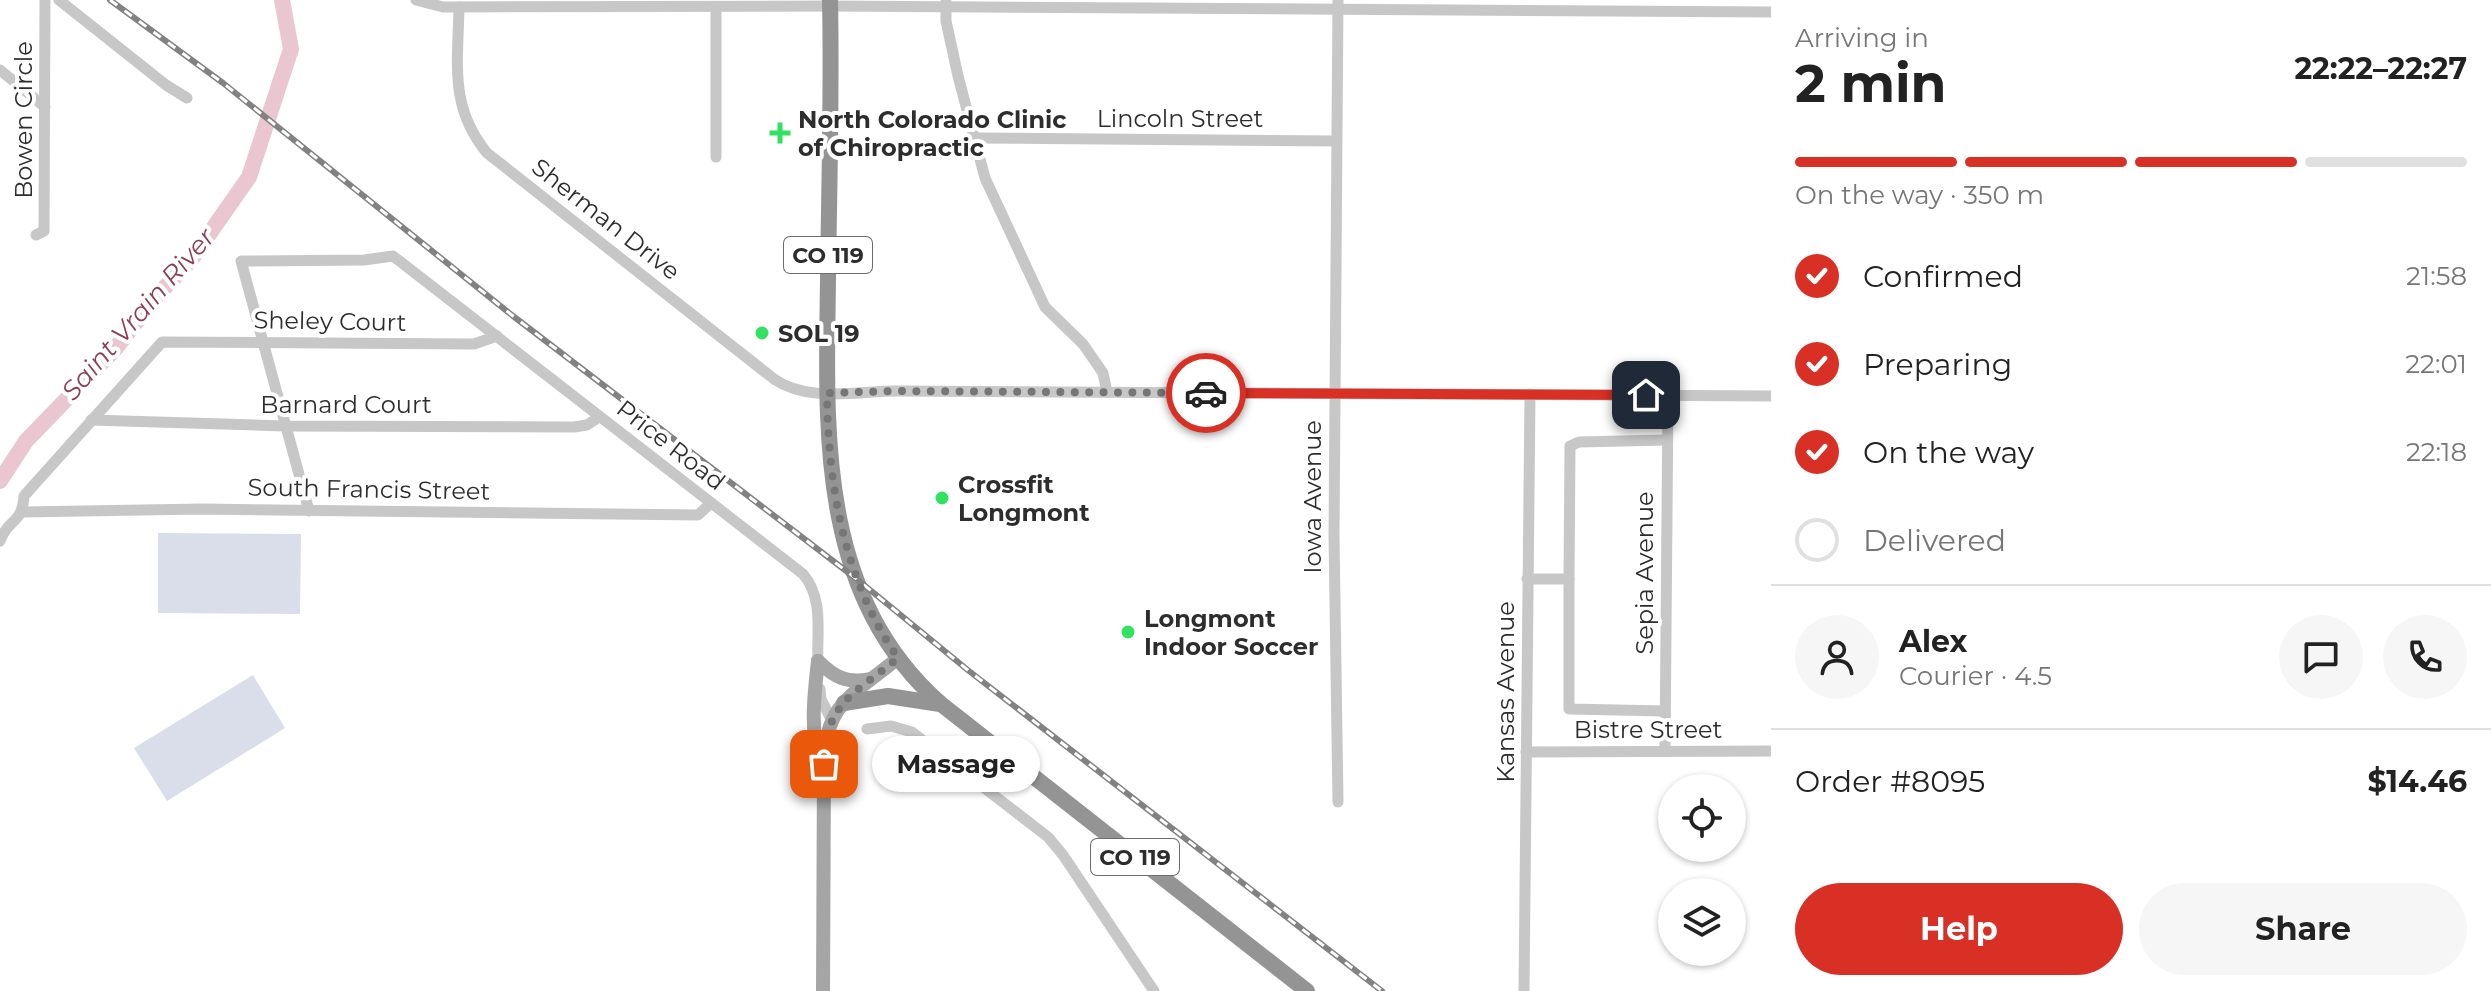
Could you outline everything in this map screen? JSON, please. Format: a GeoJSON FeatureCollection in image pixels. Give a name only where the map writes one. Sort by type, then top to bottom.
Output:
{"type":"FeatureCollection","features":[{"type":"Feature","properties":{"kind":"highway","name":"CO 119"},"geometry":{"type":"LineString","coordinates":[[830,3],[827,393],[831,474],[842,533],[871,616],[898,658],[941,704],[1307,991]]}},
{"type":"Feature","properties":{"kind":"highway"},"geometry":{"type":"LineString","coordinates":[[844,703],[888,696],[941,704]]}},
{"type":"Feature","properties":{"kind":"highway"},"geometry":{"type":"LineString","coordinates":[[1285,974],[1294,991]]}},
{"type":"Feature","properties":{"kind":"main road"},"geometry":{"type":"LineString","coordinates":[[823,991],[824,740],[831,719],[844,703],[898,658]]}},
{"type":"Feature","properties":{"kind":"main road"},"geometry":{"type":"LineString","coordinates":[[818,661],[831,674],[843,679],[861,681],[874,678]]}},
{"type":"Feature","properties":{"kind":"main road"},"geometry":{"type":"LineString","coordinates":[[818,661],[814,743],[824,776]]}},
{"type":"Feature","properties":{"kind":"street","name":"Bowen Circle"},"geometry":{"type":"LineString","coordinates":[[36,235],[44,231],[45,0]]}},
{"type":"Feature","properties":{"kind":"street"},"geometry":{"type":"LineString","coordinates":[[59,0],[166,85],[187,98]]}},
{"type":"Feature","properties":{"kind":"street"},"geometry":{"type":"LineString","coordinates":[[416,0],[434,6],[459,7],[575,3],[716,8],[830,3],[1589,5],[1685,6],[1771,12]]}},
{"type":"Feature","properties":{"kind":"street"},"geometry":{"type":"LineString","coordinates":[[946,4],[946,21],[985,178],[1045,307],[1083,344],[1103,373],[1107,392]]}},
{"type":"Feature","properties":{"kind":"street","name":"Iowa Avenue"},"geometry":{"type":"LineString","coordinates":[[1337,5],[1334,393],[1338,802]]}},
{"type":"Feature","properties":{"kind":"street","name":"Sherman Drive"},"geometry":{"type":"LineString","coordinates":[[459,7],[460,102],[474,138],[487,153],[774,379],[803,393],[1771,396]]}},
{"type":"Feature","properties":{"kind":"street"},"geometry":{"type":"LineString","coordinates":[[716,8],[716,157]]}},
{"type":"Feature","properties":{"kind":"street"},"geometry":{"type":"LineString","coordinates":[[0,70],[45,107]]}},
{"type":"Feature","properties":{"kind":"street","name":"Lincoln Street"},"geometry":{"type":"LineString","coordinates":[[975,138],[1336,141]]}},
{"type":"Feature","properties":{"kind":"street","name":"Price Road"},"geometry":{"type":"LineString","coordinates":[[263,342],[241,261],[364,260],[393,256],[808,580],[818,602],[821,699],[831,719]]}},
{"type":"Feature","properties":{"kind":"street","name":"Sheley Court"},"geometry":{"type":"LineString","coordinates":[[91,420],[162,342],[474,344],[497,336]]}},
{"type":"Feature","properties":{"kind":"street"},"geometry":{"type":"LineString","coordinates":[[263,342],[309,511]]}},
{"type":"Feature","properties":{"kind":"street","name":"Kansas Avenue"},"geometry":{"type":"LineString","coordinates":[[1524,991],[1530,394]]}},
{"type":"Feature","properties":{"kind":"street","name":"Sepia Avenue"},"geometry":{"type":"LineString","coordinates":[[1665,751],[1668,396]]}},
{"type":"Feature","properties":{"kind":"street","name":"Barnard Court"},"geometry":{"type":"LineString","coordinates":[[91,420],[285,426],[574,427],[587,425],[599,417]]}},
{"type":"Feature","properties":{"kind":"street"},"geometry":{"type":"LineString","coordinates":[[0,541],[23,512],[24,496],[91,420]]}},
{"type":"Feature","properties":{"kind":"street"},"geometry":{"type":"LineString","coordinates":[[1665,711],[1569,709],[1569,579],[1570,446],[1579,442],[1667,440]]}},
{"type":"Feature","properties":{"kind":"street","name":"South Francis Street"},"geometry":{"type":"LineString","coordinates":[[23,512],[201,509],[698,515],[711,503]]}},
{"type":"Feature","properties":{"kind":"street"},"geometry":{"type":"LineString","coordinates":[[1527,579],[1569,579]]}},
{"type":"Feature","properties":{"kind":"street"},"geometry":{"type":"LineString","coordinates":[[867,729],[891,726],[912,732],[1048,837],[1154,991]]}},
{"type":"Feature","properties":{"kind":"street","name":"Bistre Street"},"geometry":{"type":"LineString","coordinates":[[1526,752],[1771,751]]}},
{"type":"Feature","properties":{"kind":"shaded area"},"geometry":{"type":"Polygon","coordinates":[[[158,533],[301,534],[300,614],[158,613],[158,533]]]}},
{"type":"Feature","properties":{"kind":"shaded area"},"geometry":{"type":"Polygon","coordinates":[[[253,675],[285,728],[167,801],[134,748],[253,675]]]}},
{"type":"Feature","properties":{"kind":"waterway","name":"Saint Vrain River"},"geometry":{"type":"LineString","coordinates":[[0,481],[26,441],[115,349],[154,299],[191,260],[249,177],[291,49],[282,0]]}},
{"type":"Feature","properties":{"kind":"railway"},"geometry":{"type":"LineString","coordinates":[[110,0],[223,83],[513,316],[858,580],[969,671],[1382,991]]}},
{"type":"Feature","properties":{"kind":"way so far"},"geometry":{"type":"LineString","coordinates":[[824,764],[824,740],[831,719],[857,691],[898,658],[871,616],[842,533],[831,474],[827,393],[1206,393]]}},
{"type":"Feature","properties":{"kind":"place","name":"North Colorado Clinic of Chiropractic"},"geometry":{"type":"Point","coordinates":[780,133]}},
{"type":"Feature","properties":{"kind":"place","name":"SOL 19"},"geometry":{"type":"Point","coordinates":[762,333]}},
{"type":"Feature","properties":{"kind":"place","name":"Crossfit Longmont"},"geometry":{"type":"Point","coordinates":[942,498]}},
{"type":"Feature","properties":{"kind":"place","name":"Longmont Indoor Soccer"},"geometry":{"type":"Point","coordinates":[1128,632]}},
{"type":"Feature","properties":{"kind":"place","name":"Massage"},"geometry":{"type":"Point","coordinates":[824,764]}},
{"type":"Feature","properties":{"kind":"route"},"geometry":{"type":"LineString","coordinates":[[1206,393],[1646,395]]}}]}
